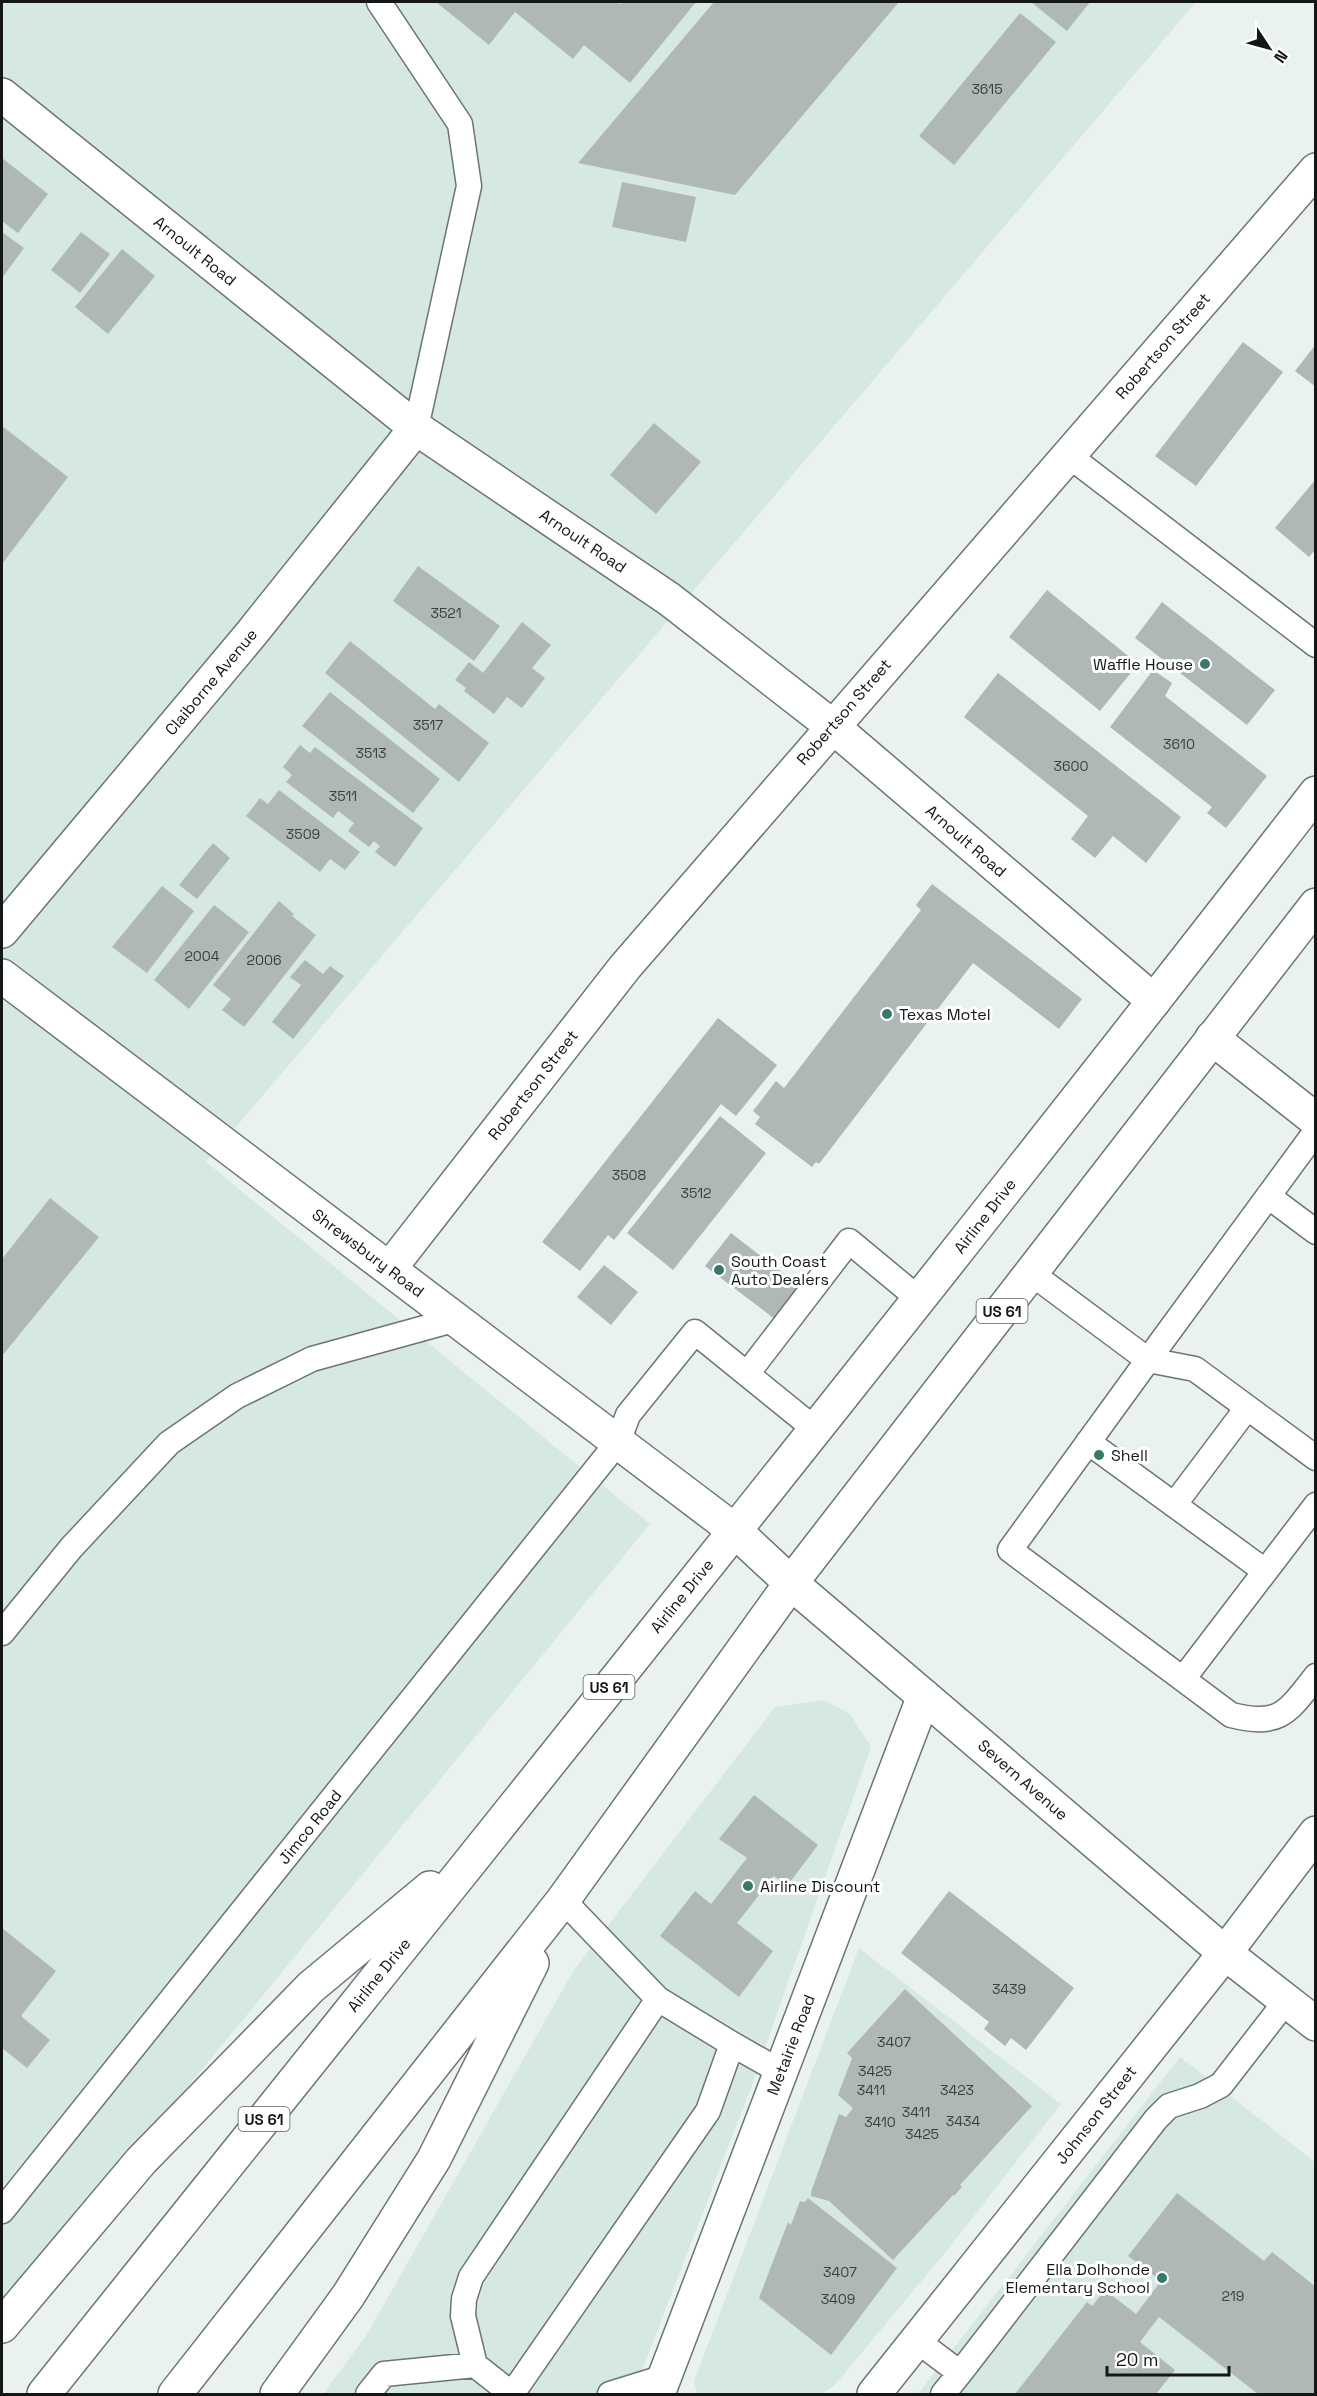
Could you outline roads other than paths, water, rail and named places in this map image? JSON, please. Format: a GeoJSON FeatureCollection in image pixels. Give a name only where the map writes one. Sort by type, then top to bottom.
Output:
{"type":"FeatureCollection","features":[{"type":"Feature","properties":{"kind":"main road","name":"Arnoult Road"},"geometry":{"type":"LineString","coordinates":[[2,95],[416,429],[669,599],[831,726],[1154,1001]]}},
{"type":"Feature","properties":{"kind":"main road","name":"Robertson Street"},"geometry":{"type":"LineString","coordinates":[[390,1268],[625,967],[831,726],[1316,170]]}},
{"type":"Feature","properties":{"kind":"main road","name":"Claiborne Avenue"},"geometry":{"type":"LineString","coordinates":[[2,931],[251,634],[416,429]]}},
{"type":"Feature","properties":{"kind":"main road","name":"Airline Drive"},"geometry":{"type":"LineString","coordinates":[[44,2394],[816,1430],[1316,793]]}},
{"type":"Feature","properties":{"kind":"main road","name":"US 61"},"geometry":{"type":"LineString","coordinates":[[175,2394],[563,1900],[791,1583],[1316,905]]}},
{"type":"Feature","properties":{"kind":"main road","name":"Shrewsbury Road"},"geometry":{"type":"LineString","coordinates":[[2,976],[734,1530]]}},
{"type":"Feature","properties":{"kind":"main road"},"geometry":{"type":"LineString","coordinates":[[1212,1038],[1316,1120]]}},
{"type":"Feature","properties":{"kind":"main road","name":"Severn Avenue"},"geometry":{"type":"LineString","coordinates":[[734,1530],[791,1583],[1225,1953],[1316,2024]]}},
{"type":"Feature","properties":{"kind":"main road","name":"Metairie Road"},"geometry":{"type":"LineString","coordinates":[[665,2389],[781,2072],[924,1696]]}},
{"type":"Feature","properties":{"kind":"main road","name":"Johnson Street"},"geometry":{"type":"LineString","coordinates":[[874,2394],[1225,1953],[1316,1833]]}},
{"type":"Feature","properties":{"kind":"main road"},"geometry":{"type":"LineString","coordinates":[[2,2326],[141,2161],[311,1987],[484,1843]]}},
{"type":"Feature","properties":{"kind":"main road"},"geometry":{"type":"LineString","coordinates":[[277,2394],[348,2296],[434,2159],[563,1900]]}},
{"type":"Feature","properties":{"kind":"lane"},"geometry":{"type":"LineString","coordinates":[[379,2],[459,124],[469,186],[416,429]]}},
{"type":"Feature","properties":{"kind":"lane"},"geometry":{"type":"LineString","coordinates":[[1068,455],[1316,645]]}},
{"type":"Feature","properties":{"kind":"lane"},"geometry":{"type":"LineString","coordinates":[[1316,1131],[1010,1550],[1231,1716],[1254,1721],[1276,1718],[1294,1705],[1316,1676]]}},
{"type":"Feature","properties":{"kind":"lane"},"geometry":{"type":"LineString","coordinates":[[1268,1196],[1316,1232]]}},
{"type":"Feature","properties":{"kind":"lane"},"geometry":{"type":"LineString","coordinates":[[816,1430],[747,1374],[849,1241],[919,1299]]}},
{"type":"Feature","properties":{"kind":"lane"},"geometry":{"type":"LineString","coordinates":[[1031,1273],[1148,1360],[1195,1369],[1316,1458]]}},
{"type":"Feature","properties":{"kind":"lane"},"geometry":{"type":"LineString","coordinates":[[2,1632],[71,1548],[169,1443],[237,1396],[312,1359],[457,1319]]}},
{"type":"Feature","properties":{"kind":"lane","name":"Jimco Road"},"geometry":{"type":"LineString","coordinates":[[2,2211],[618,1442],[628,1415],[695,1332],[747,1374]]}},
{"type":"Feature","properties":{"kind":"lane"},"geometry":{"type":"LineString","coordinates":[[1174,1505],[1247,1408]]}},
{"type":"Feature","properties":{"kind":"lane"},"geometry":{"type":"LineString","coordinates":[[1088,1442],[1265,1571]]}},
{"type":"Feature","properties":{"kind":"lane"},"geometry":{"type":"LineString","coordinates":[[1183,1679],[1316,1505]]}},
{"type":"Feature","properties":{"kind":"lane"},"geometry":{"type":"LineString","coordinates":[[563,1900],[658,2000],[781,2072]]}},
{"type":"Feature","properties":{"kind":"lane"},"geometry":{"type":"LineString","coordinates":[[658,2000],[471,2277],[464,2299],[463,2316],[475,2365],[513,2394],[708,2111],[732,2044]]}},
{"type":"Feature","properties":{"kind":"lane"},"geometry":{"type":"LineString","coordinates":[[943,2394],[1156,2119],[1169,2106],[1200,2096],[1221,2085],[1286,2001]]}},
{"type":"Feature","properties":{"kind":"lane"},"geometry":{"type":"LineString","coordinates":[[916,2340],[960,2373]]}},
{"type":"Feature","properties":{"kind":"lane"},"geometry":{"type":"LineString","coordinates":[[368,2394],[384,2374],[475,2365]]}},
{"type":"Feature","properties":{"kind":"lane"},"geometry":{"type":"LineString","coordinates":[[610,2394],[665,2389]]}},
{"type":"Feature","properties":{"kind":"place","name":"Waffle House"},"geometry":{"type":"Point","coordinates":[1205,664]}},
{"type":"Feature","properties":{"kind":"place","name":"Texas Motel"},"geometry":{"type":"Point","coordinates":[887,1014]}},
{"type":"Feature","properties":{"kind":"place","name":"South Coast Auto Dealers"},"geometry":{"type":"Point","coordinates":[719,1270]}},
{"type":"Feature","properties":{"kind":"place","name":"Shell"},"geometry":{"type":"Point","coordinates":[1099,1455]}},
{"type":"Feature","properties":{"kind":"place","name":"Airline Discount"},"geometry":{"type":"Point","coordinates":[748,1886]}},
{"type":"Feature","properties":{"kind":"place","name":"Ella Dolhonde Elementary School"},"geometry":{"type":"Point","coordinates":[1162,2278]}}]}
